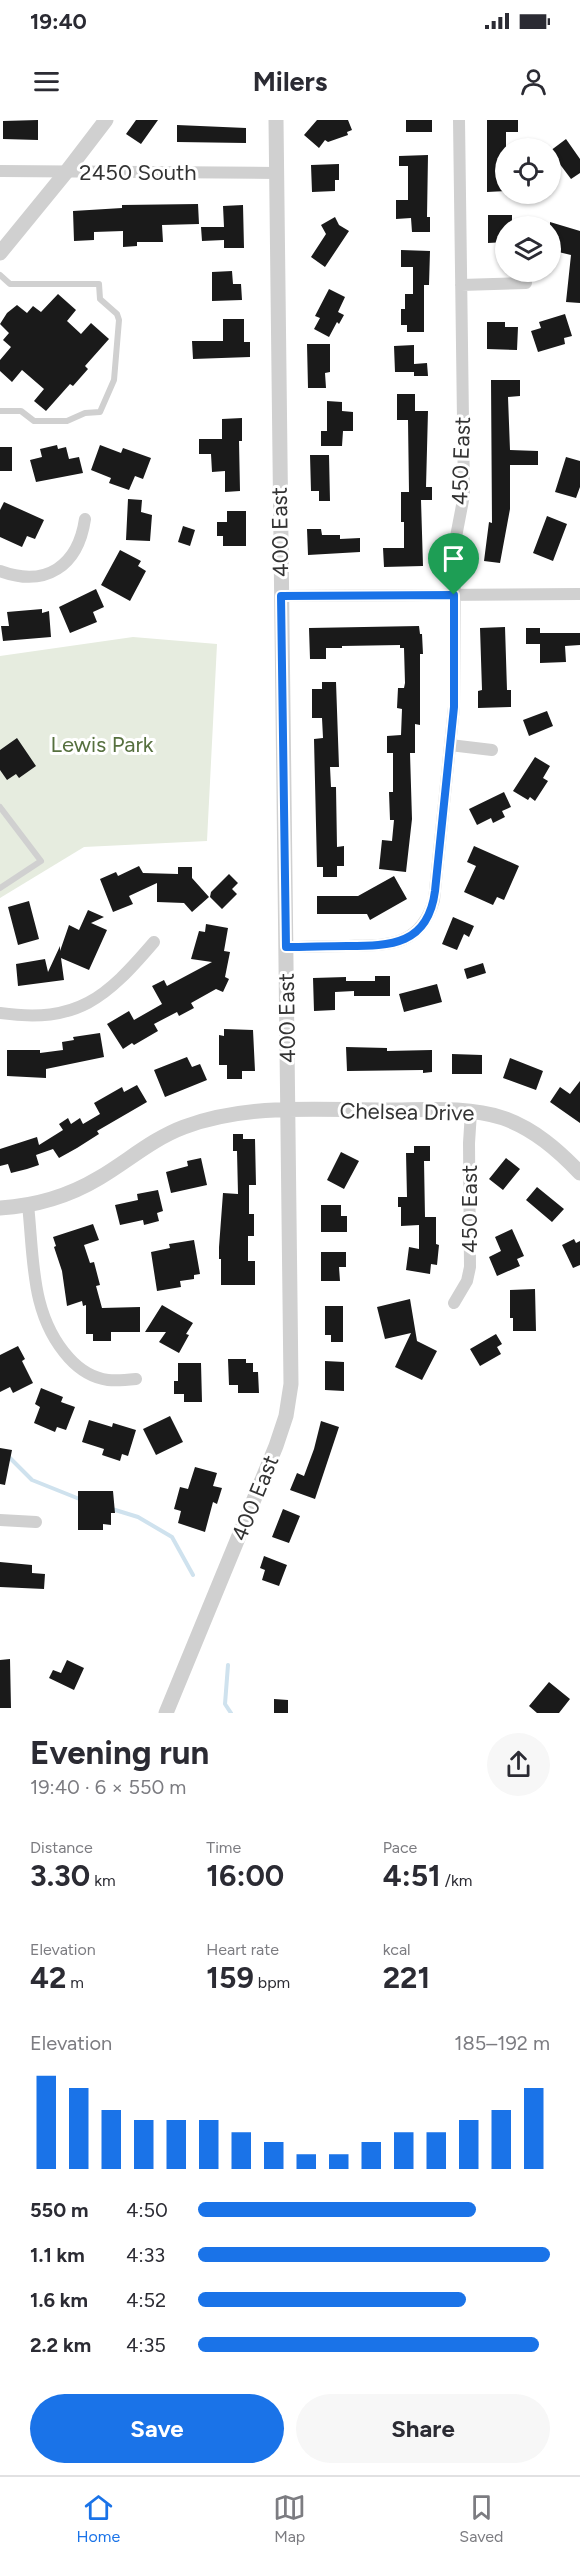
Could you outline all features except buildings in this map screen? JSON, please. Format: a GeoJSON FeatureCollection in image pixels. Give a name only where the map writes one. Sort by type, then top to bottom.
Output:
{"type":"FeatureCollection","features":[{"type":"Feature","properties":{"kind":"street"},"geometry":{"type":"LineString","coordinates":[[0,253],[106,120]]}},
{"type":"Feature","properties":{"kind":"street","name":"400 East"},"geometry":{"type":"LineString","coordinates":[[166,1713],[276,1446],[286,1416],[291,1384],[276,120]]}},
{"type":"Feature","properties":{"kind":"street","name":"450 East"},"geometry":{"type":"LineString","coordinates":[[286,947],[391,945],[406,939],[424,923],[434,900],[455,688],[455,542],[464,495],[459,120]]}},
{"type":"Feature","properties":{"kind":"street","name":"2450 South"},"geometry":{"type":"LineString","coordinates":[[0,171],[276,172]]}},
{"type":"Feature","properties":{"kind":"street"},"geometry":{"type":"LineString","coordinates":[[462,285],[526,283]]}},
{"type":"Feature","properties":{"kind":"street"},"geometry":{"type":"LineString","coordinates":[[0,571],[24,576],[58,569],[79,547],[85,519]]}},
{"type":"Feature","properties":{"kind":"street"},"geometry":{"type":"LineString","coordinates":[[281,596],[580,594]]}},
{"type":"Feature","properties":{"kind":"street"},"geometry":{"type":"LineString","coordinates":[[450,745],[492,750]]}},
{"type":"Feature","properties":{"kind":"street"},"geometry":{"type":"LineString","coordinates":[[0,1013],[43,1016],[82,1006],[113,986],[154,942]]}},
{"type":"Feature","properties":{"kind":"street","name":"Chelsea Drive"},"geometry":{"type":"LineString","coordinates":[[0,1208],[28,1205],[90,1184],[155,1140],[184,1127],[220,1116],[288,1110],[471,1112],[504,1119],[530,1130],[554,1147],[580,1173]]}},
{"type":"Feature","properties":{"kind":"street","name":"450 East"},"geometry":{"type":"LineString","coordinates":[[454,1303],[467,1281],[470,1267],[471,1112]]}},
{"type":"Feature","properties":{"kind":"street"},"geometry":{"type":"LineString","coordinates":[[28,1205],[37,1298],[42,1316],[60,1349],[73,1363],[96,1377],[108,1380],[136,1379]]}},
{"type":"Feature","properties":{"kind":"street"},"geometry":{"type":"LineString","coordinates":[[0,1520],[36,1522]]}},
{"type":"Feature","properties":{"kind":"lane"},"geometry":{"type":"LineString","coordinates":[[0,275],[10,284],[99,284],[100,299],[117,314],[119,320],[114,380],[100,412],[85,413],[67,421],[34,421],[21,411],[0,411]]}},
{"type":"Feature","properties":{"kind":"lane"},"geometry":{"type":"LineString","coordinates":[[0,807],[41,861],[0,888]]}},
{"type":"Feature","properties":{"kind":"green space","name":"Lewis Park"},"geometry":{"type":"Polygon","coordinates":[[[133,637],[217,644],[207,841],[84,847],[0,898],[0,656],[133,637]]]}},
{"type":"Feature","properties":{"kind":"waterway"},"geometry":{"type":"LineString","coordinates":[[7,1455],[32,1480],[82,1500]]}},
{"type":"Feature","properties":{"kind":"waterway"},"geometry":{"type":"LineString","coordinates":[[112,1509],[138,1517],[172,1537],[193,1575]]}},
{"type":"Feature","properties":{"kind":"waterway"},"geometry":{"type":"LineString","coordinates":[[228,1665],[225,1704],[231,1713]]}},
{"type":"Feature","properties":{"kind":"route"},"geometry":{"type":"LineString","coordinates":[[454,595],[454,707],[434,900],[428,916],[413,934],[391,945],[286,947],[281,596],[454,595]]}}]}
